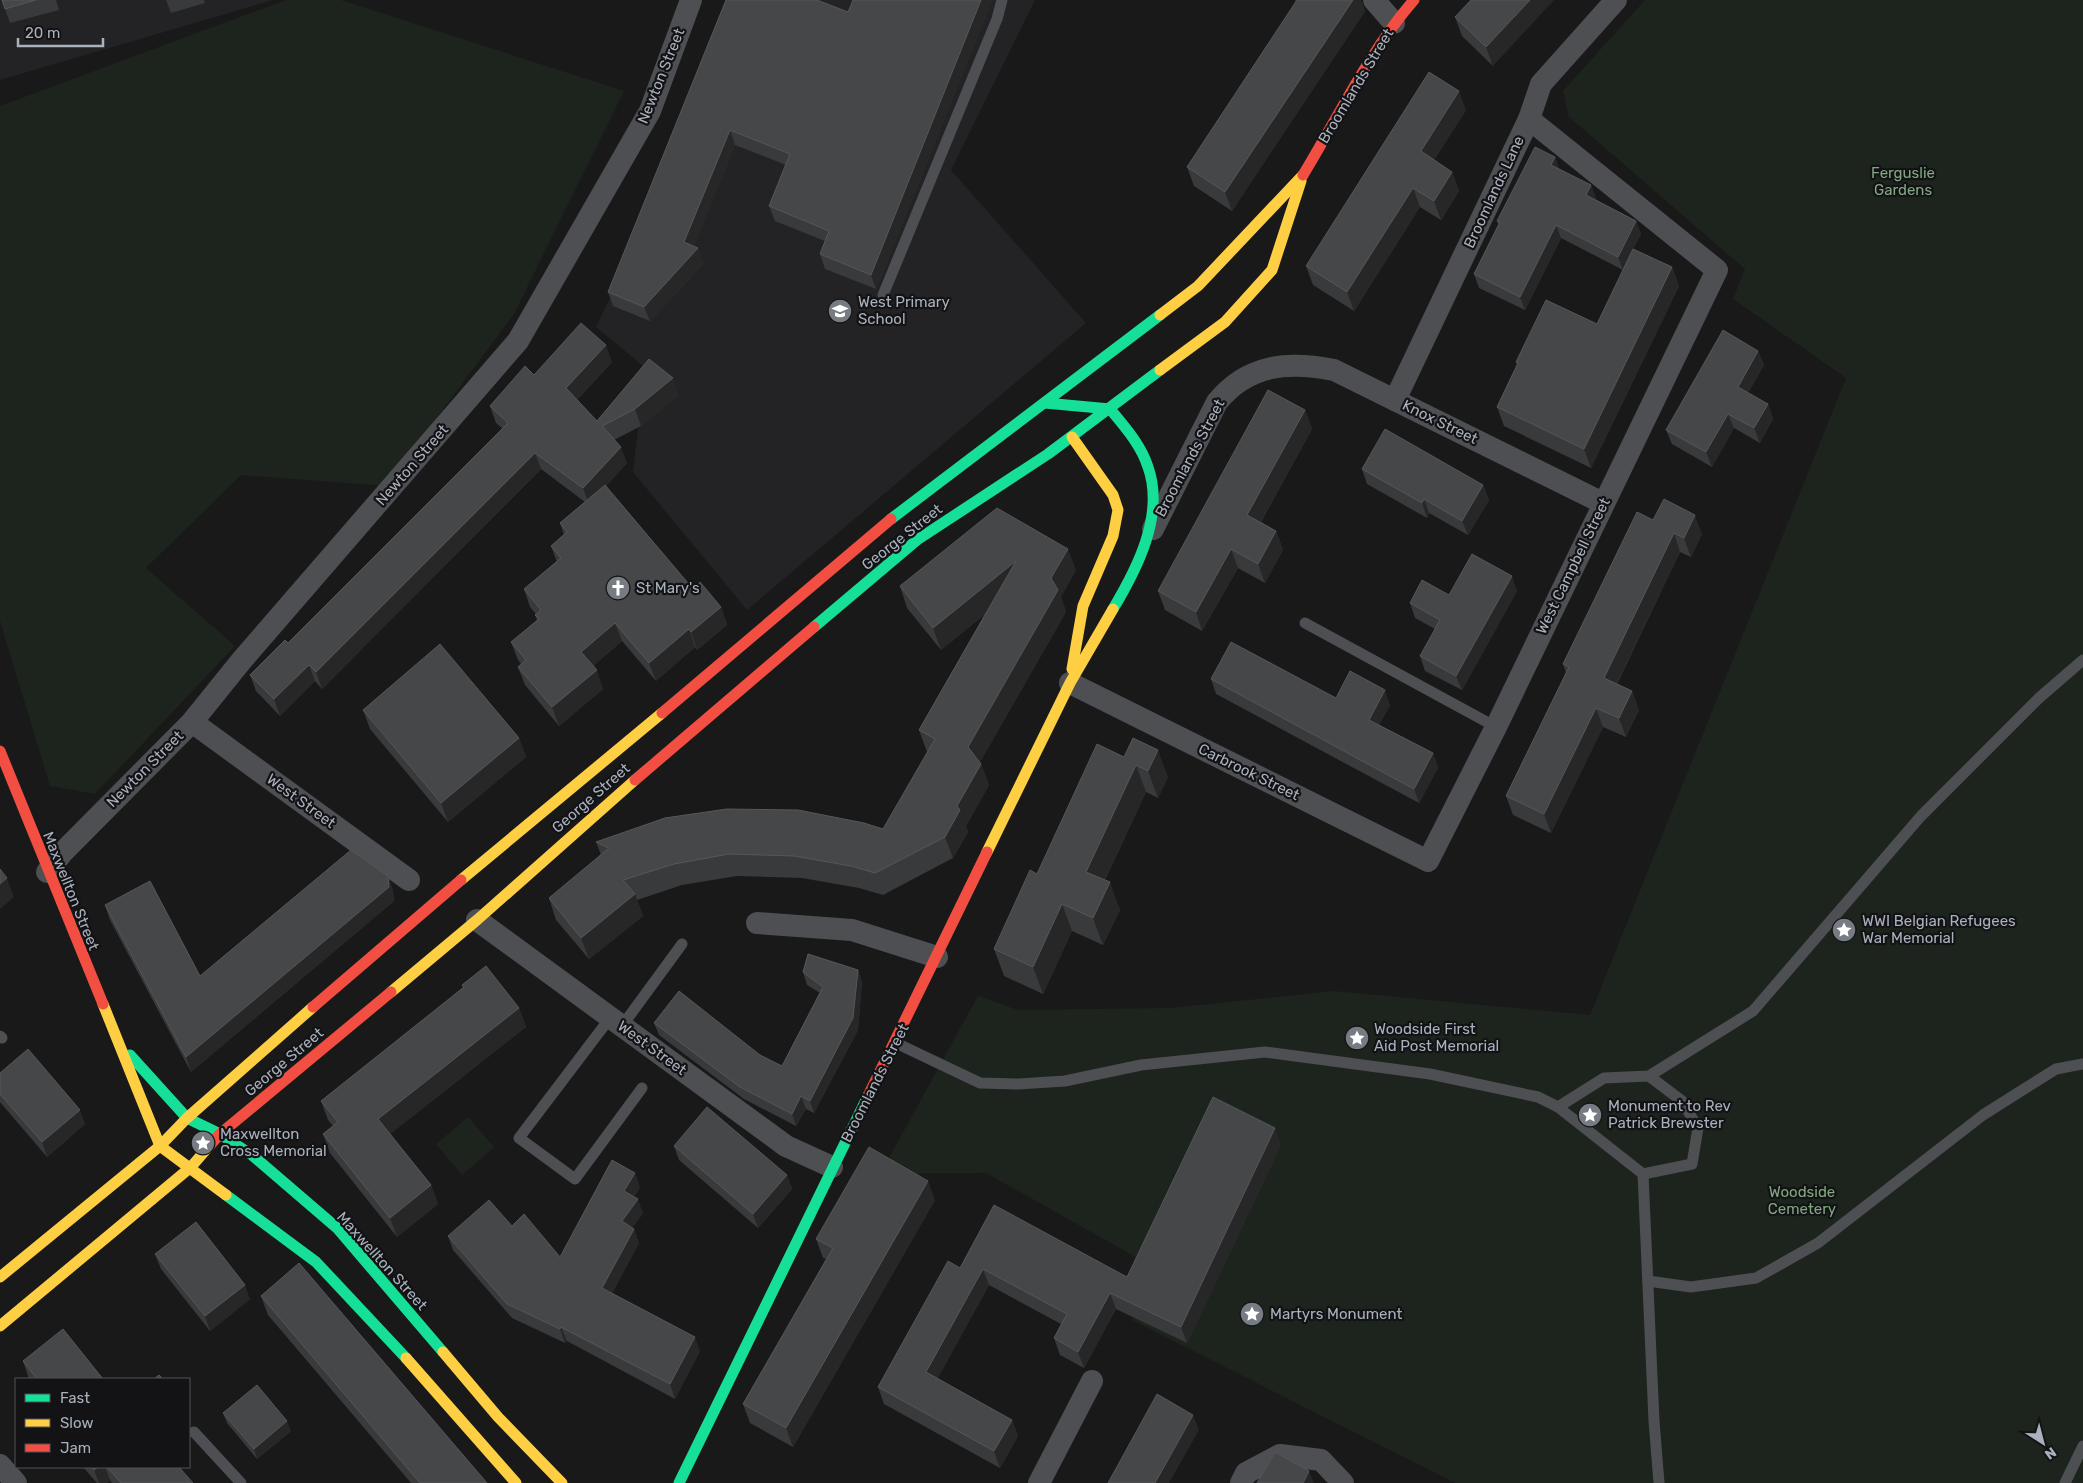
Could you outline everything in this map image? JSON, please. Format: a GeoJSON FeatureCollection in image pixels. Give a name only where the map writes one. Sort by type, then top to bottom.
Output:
{"type":"FeatureCollection","features":[{"type":"Feature","properties":{"kind":"main road","name":"Broomlands Street"},"geometry":{"type":"LineString","coordinates":[[1225,322],[1272,270],[1303,175],[1369,60],[1394,23],[1414,0]]}},
{"type":"Feature","properties":{"kind":"main road","name":"Broomlands Street"},"geometry":{"type":"LineString","coordinates":[[1178,302],[1218,266],[1303,175]]}},
{"type":"Feature","properties":{"kind":"main road","name":"George Street"},"geometry":{"type":"LineString","coordinates":[[0,1277],[160,1146],[187,1118],[436,900],[557,802],[888,521],[1178,302]]}},
{"type":"Feature","properties":{"kind":"main road","name":"George Street"},"geometry":{"type":"LineString","coordinates":[[0,1326],[191,1167],[220,1134],[477,920],[608,802],[917,540],[1070,433],[1110,409],[1225,322]]}},
{"type":"Feature","properties":{"kind":"main road"},"geometry":{"type":"LineString","coordinates":[[1045,403],[1110,409]]}},
{"type":"Feature","properties":{"kind":"main road"},"geometry":{"type":"LineString","coordinates":[[1045,403],[1056,416]]}},
{"type":"Feature","properties":{"kind":"main road","name":"Broomlands Street"},"geometry":{"type":"LineString","coordinates":[[679,1483],[832,1168],[896,1043],[1070,683],[1106,623],[1145,544],[1152,509],[1152,475],[1137,442],[1110,409]]}},
{"type":"Feature","properties":{"kind":"main road","name":"Broomlands Street"},"geometry":{"type":"LineString","coordinates":[[1070,433],[1113,495],[1118,510],[1113,536],[1082,606],[1070,683]]}},
{"type":"Feature","properties":{"kind":"main road","name":"Maxwellton Street"},"geometry":{"type":"LineString","coordinates":[[0,751],[47,872],[160,1146]]}},
{"type":"Feature","properties":{"kind":"main road","name":"Maxwellton Street"},"geometry":{"type":"LineString","coordinates":[[117,1041],[187,1118],[220,1134],[252,1155],[336,1228],[498,1417],[562,1483]]}},
{"type":"Feature","properties":{"kind":"main road"},"geometry":{"type":"LineString","coordinates":[[160,1146],[191,1167],[316,1262],[399,1350],[516,1483]]}},
{"type":"Feature","properties":{"kind":"street","name":"Newton Street"},"geometry":{"type":"LineString","coordinates":[[47,872],[63,852],[192,722],[242,660],[518,341],[650,111],[691,0]]}},
{"type":"Feature","properties":{"kind":"street"},"geometry":{"type":"LineString","coordinates":[[1374,0],[1394,23]]}},
{"type":"Feature","properties":{"kind":"street","name":"Broomlands Lane"},"geometry":{"type":"LineString","coordinates":[[1395,400],[1529,119],[1541,84],[1616,0]]}},
{"type":"Feature","properties":{"kind":"street","name":"West Campbell Street"},"geometry":{"type":"LineString","coordinates":[[1428,861],[1496,727],[1603,503],[1718,270],[1529,119]]}},
{"type":"Feature","properties":{"kind":"street","name":"Knox Street"},"geometry":{"type":"LineString","coordinates":[[1270,368],[1288,365],[1334,370],[1603,503]]}},
{"type":"Feature","properties":{"kind":"street","name":"Broomlands Street"},"geometry":{"type":"LineString","coordinates":[[1145,544],[1217,402],[1229,388],[1270,368]]}},
{"type":"Feature","properties":{"kind":"street","name":"Carbrook Street"},"geometry":{"type":"LineString","coordinates":[[1070,683],[1428,861]]}},
{"type":"Feature","properties":{"kind":"street","name":"West Street"},"geometry":{"type":"LineString","coordinates":[[192,722],[410,880]]}},
{"type":"Feature","properties":{"kind":"street","name":"West Street"},"geometry":{"type":"LineString","coordinates":[[477,920],[786,1146],[832,1168]]}},
{"type":"Feature","properties":{"kind":"street"},"geometry":{"type":"LineString","coordinates":[[757,923],[852,930],[937,957]]}},
{"type":"Feature","properties":{"kind":"street"},"geometry":{"type":"LineString","coordinates":[[1039,1483],[1092,1381]]}},
{"type":"Feature","properties":{"kind":"street"},"geometry":{"type":"LineString","coordinates":[[1241,1483],[1246,1473],[1280,1454],[1321,1460],[1343,1483]]}},
{"type":"Feature","properties":{"kind":"street"},"geometry":{"type":"LineString","coordinates":[[0,1464],[16,1483]]}},
{"type":"Feature","properties":{"kind":"lane"},"geometry":{"type":"LineString","coordinates":[[883,295],[997,19],[1002,0]]}},
{"type":"Feature","properties":{"kind":"lane"},"geometry":{"type":"LineString","coordinates":[[1305,623],[1496,727]]}},
{"type":"Feature","properties":{"kind":"lane"},"geometry":{"type":"LineString","coordinates":[[1558,1107],[1604,1078],[1649,1076],[1754,1011],[1921,816],[2039,698],[2083,660]]}},
{"type":"Feature","properties":{"kind":"lane"},"geometry":{"type":"LineString","coordinates":[[642,1088],[575,1179],[519,1138],[682,944]]}},
{"type":"Feature","properties":{"kind":"lane"},"geometry":{"type":"LineString","coordinates":[[896,1043],[980,1083],[1018,1084],[1065,1081],[1141,1065],[1264,1052],[1430,1074],[1538,1097],[1558,1107],[1643,1174],[1660,1483]]}},
{"type":"Feature","properties":{"kind":"lane"},"geometry":{"type":"LineString","coordinates":[[1648,1281],[1691,1287],[1756,1278],[1818,1243],[1983,1115],[2056,1068],[2083,1064]]}},
{"type":"Feature","properties":{"kind":"lane"},"geometry":{"type":"LineString","coordinates":[[1643,1174],[1692,1164],[1698,1128],[1682,1101],[1649,1076]]}},
{"type":"Feature","properties":{"kind":"lane"},"geometry":{"type":"LineString","coordinates":[[194,1432],[241,1483]]}},
{"type":"Feature","properties":{"kind":"lane"},"geometry":{"type":"LineString","coordinates":[[2065,1483],[2083,1446]]}},
{"type":"Feature","properties":{"kind":"shaded area"},"geometry":{"type":"Polygon","coordinates":[[[0,0],[273,0],[0,80],[0,0]]]}},
{"type":"Feature","properties":{"kind":"shaded area","name":"West Primary School"},"geometry":{"type":"Polygon","coordinates":[[[735,0],[1035,0],[951,170],[1086,323],[747,610],[633,472],[638,428],[678,395],[596,327],[674,162],[735,0]]]}},
{"type":"Feature","properties":{"kind":"green space"},"geometry":{"type":"Polygon","coordinates":[[[286,0],[341,0],[624,91],[514,314],[386,486],[241,475],[146,568],[235,646],[95,794],[50,786],[0,621],[0,106],[286,0]]]}},
{"type":"Feature","properties":{"kind":"green space","name":"Woodside Cemetery"},"geometry":{"type":"Polygon","coordinates":[[[1645,0],[2083,0],[2083,1483],[1455,1483],[1132,1320],[1155,1268],[986,1173],[880,1174],[978,996],[1018,1010],[1170,1008],[1334,991],[1590,1015],[1846,378],[1733,299],[1745,269],[1569,117],[1563,91],[1645,0]]]}},
{"type":"Feature","properties":{"kind":"green space"},"geometry":{"type":"Polygon","coordinates":[[[468,1117],[494,1147],[462,1175],[436,1144],[468,1117]]]}},
{"type":"Feature","properties":{"kind":"building"},"geometry":{"type":"Polygon","coordinates":[[[2,0],[36,0],[5,9],[2,0]]]}},
{"type":"Feature","properties":{"kind":"building"},"geometry":{"type":"Polygon","coordinates":[[[726,0],[817,0],[848,12],[853,0],[981,0],[871,275],[820,254],[829,231],[769,206],[790,154],[730,130],[684,242],[698,248],[644,307],[608,292],[726,0]]]}},
{"type":"Feature","properties":{"kind":"building"},"geometry":{"type":"Polygon","coordinates":[[[1297,0],[1353,0],[1225,192],[1187,167],[1297,0]]]}},
{"type":"Feature","properties":{"kind":"building"},"geometry":{"type":"Polygon","coordinates":[[[1471,0],[1530,0],[1486,47],[1455,17],[1471,0]]]}},
{"type":"Feature","properties":{"kind":"building"},"geometry":{"type":"Polygon","coordinates":[[[1429,72],[1459,91],[1421,151],[1452,172],[1434,201],[1413,188],[1347,292],[1306,266],[1429,72]]]}},
{"type":"Feature","properties":{"kind":"building"},"geometry":{"type":"Polygon","coordinates":[[[1535,147],[1555,157],[1551,165],[1591,185],[1586,195],[1636,221],[1618,257],[1556,225],[1520,297],[1474,274],[1500,222],[1497,221],[1535,147]]]}},
{"type":"Feature","properties":{"kind":"building"},"geometry":{"type":"Polygon","coordinates":[[[1633,249],[1672,267],[1584,449],[1497,407],[1546,300],[1597,324],[1633,249]]]}},
{"type":"Feature","properties":{"kind":"building"},"geometry":{"type":"Polygon","coordinates":[[[581,323],[606,345],[566,388],[597,421],[649,359],[673,378],[635,409],[602,426],[621,447],[583,488],[535,453],[316,672],[309,665],[274,699],[250,675],[285,640],[288,643],[508,423],[490,406],[525,366],[534,375],[581,323]]]}},
{"type":"Feature","properties":{"kind":"building"},"geometry":{"type":"Polygon","coordinates":[[[1723,330],[1758,351],[1738,387],[1768,404],[1754,428],[1728,414],[1706,452],[1666,430],[1723,330]]]}},
{"type":"Feature","properties":{"kind":"building"},"geometry":{"type":"Polygon","coordinates":[[[1268,390],[1305,410],[1247,515],[1276,531],[1258,564],[1231,549],[1196,612],[1158,591],[1268,390]]]}},
{"type":"Feature","properties":{"kind":"building"},"geometry":{"type":"Polygon","coordinates":[[[1385,429],[1483,485],[1462,521],[1424,499],[1422,503],[1362,469],[1385,429]]]}},
{"type":"Feature","properties":{"kind":"building","name":"St Mary's"},"geometry":{"type":"Polygon","coordinates":[[[605,485],[693,589],[700,582],[721,607],[691,632],[689,629],[649,663],[615,623],[581,652],[597,670],[552,707],[518,667],[526,660],[511,642],[539,619],[535,615],[541,610],[524,589],[561,558],[551,546],[567,532],[560,523],[605,485]]]}},
{"type":"Feature","properties":{"kind":"building"},"geometry":{"type":"Polygon","coordinates":[[[1664,499],[1695,515],[1684,538],[1674,533],[1604,678],[1632,691],[1619,718],[1596,708],[1544,814],[1506,796],[1569,667],[1563,664],[1637,512],[1653,520],[1664,499]]]}},
{"type":"Feature","properties":{"kind":"building"},"geometry":{"type":"Polygon","coordinates":[[[997,508],[1068,549],[1051,578],[1058,590],[968,747],[981,764],[957,806],[960,810],[945,837],[875,873],[851,866],[794,856],[729,854],[674,864],[623,880],[635,894],[581,938],[549,898],[609,848],[596,842],[665,818],[727,809],[798,810],[864,823],[883,829],[935,739],[919,730],[1016,561],[933,628],[900,586],[997,508]]]}},
{"type":"Feature","properties":{"kind":"building"},"geometry":{"type":"Polygon","coordinates":[[[1472,554],[1512,576],[1456,676],[1420,656],[1440,620],[1410,603],[1422,580],[1449,595],[1472,554]]]}},
{"type":"Feature","properties":{"kind":"building"},"geometry":{"type":"Polygon","coordinates":[[[1231,642],[1336,698],[1350,671],[1385,690],[1369,720],[1433,753],[1414,789],[1211,679],[1231,642]]]}},
{"type":"Feature","properties":{"kind":"building"},"geometry":{"type":"Polygon","coordinates":[[[440,644],[519,738],[441,803],[363,710],[440,644]]]}},
{"type":"Feature","properties":{"kind":"building"},"geometry":{"type":"Polygon","coordinates":[[[1133,738],[1158,750],[1148,771],[1136,765],[1086,872],[1110,882],[1093,918],[1062,904],[1033,967],[994,949],[1030,870],[1037,874],[1097,744],[1124,757],[1133,738]]]}},
{"type":"Feature","properties":{"kind":"building"},"geometry":{"type":"Polygon","coordinates":[[[351,850],[388,876],[389,887],[186,1057],[105,905],[150,881],[200,976],[351,850]]]}},
{"type":"Feature","properties":{"kind":"building"},"geometry":{"type":"Polygon","coordinates":[[[0,869],[7,878],[0,884],[0,869]]]}},
{"type":"Feature","properties":{"kind":"building"},"geometry":{"type":"Polygon","coordinates":[[[808,954],[858,970],[853,1018],[810,1101],[801,1096],[792,1114],[740,1087],[654,1023],[679,991],[760,1055],[782,1066],[823,987],[803,972],[808,954]]]}},
{"type":"Feature","properties":{"kind":"building"},"geometry":{"type":"Polygon","coordinates":[[[486,966],[519,1008],[378,1119],[431,1185],[390,1218],[323,1134],[338,1122],[321,1101],[464,987],[462,985],[486,966]]]}},
{"type":"Feature","properties":{"kind":"building"},"geometry":{"type":"Polygon","coordinates":[[[28,1049],[80,1110],[42,1142],[0,1094],[0,1073],[28,1049]]]}},
{"type":"Feature","properties":{"kind":"building"},"geometry":{"type":"Polygon","coordinates":[[[1213,1097],[1275,1128],[1181,1327],[1110,1293],[1078,1352],[1054,1338],[1067,1314],[983,1269],[926,1372],[1012,1420],[994,1451],[878,1387],[948,1261],[960,1268],[994,1205],[1127,1277],[1213,1097]]]}},
{"type":"Feature","properties":{"kind":"building"},"geometry":{"type":"Polygon","coordinates":[[[707,1107],[787,1175],[753,1214],[674,1146],[707,1107]]]}},
{"type":"Feature","properties":{"kind":"building"},"geometry":{"type":"Polygon","coordinates":[[[869,1147],[928,1181],[786,1428],[743,1404],[833,1248],[816,1239],[869,1147]]]}},
{"type":"Feature","properties":{"kind":"building"},"geometry":{"type":"Polygon","coordinates":[[[612,1160],[635,1173],[624,1191],[638,1199],[622,1221],[634,1229],[602,1288],[695,1337],[670,1384],[561,1327],[560,1329],[507,1304],[448,1236],[489,1200],[512,1226],[524,1214],[560,1257],[612,1160]]]}},
{"type":"Feature","properties":{"kind":"building"},"geometry":{"type":"Polygon","coordinates":[[[196,1222],[245,1285],[205,1316],[155,1254],[196,1222]]]}},
{"type":"Feature","properties":{"kind":"building"},"geometry":{"type":"Polygon","coordinates":[[[299,1263],[487,1483],[420,1483],[261,1296],[299,1263]]]}},
{"type":"Feature","properties":{"kind":"building"},"geometry":{"type":"Polygon","coordinates":[[[63,1329],[102,1378],[36,1378],[23,1361],[63,1329]]]}},
{"type":"Feature","properties":{"kind":"building"},"geometry":{"type":"Polygon","coordinates":[[[257,1385],[287,1421],[254,1449],[223,1413],[257,1385]]]}},
{"type":"Feature","properties":{"kind":"building"},"geometry":{"type":"Polygon","coordinates":[[[1157,1394],[1193,1415],[1155,1483],[1108,1483],[1157,1394]]]}},
{"type":"Feature","properties":{"kind":"building"},"geometry":{"type":"Polygon","coordinates":[[[1275,1452],[1309,1471],[1303,1483],[1257,1483],[1275,1452]]]}},
{"type":"Feature","properties":{"kind":"building"},"geometry":{"type":"Polygon","coordinates":[[[108,1468],[180,1468],[193,1483],[121,1483],[108,1468]]]}},
{"type":"Feature","properties":{"kind":"traffic: fast"},"geometry":{"type":"LineString","coordinates":[[891,519],[1160,315]]}},
{"type":"Feature","properties":{"kind":"traffic: fast"},"geometry":{"type":"LineString","coordinates":[[814,627],[917,540],[1048,454],[1160,370]]}},
{"type":"Feature","properties":{"kind":"traffic: fast"},"geometry":{"type":"LineString","coordinates":[[1045,403],[1110,409]]}},
{"type":"Feature","properties":{"kind":"traffic: fast"},"geometry":{"type":"LineString","coordinates":[[1110,409],[1132,436],[1145,459],[1152,485],[1153,504],[1146,541],[1131,577],[1113,609]]}},
{"type":"Feature","properties":{"kind":"traffic: fast"},"geometry":{"type":"LineString","coordinates":[[130,1055],[187,1118],[220,1134],[252,1155],[337,1228],[443,1352]]}},
{"type":"Feature","properties":{"kind":"traffic: fast"},"geometry":{"type":"LineString","coordinates":[[679,1483],[868,1096]]}},
{"type":"Feature","properties":{"kind":"traffic: fast"},"geometry":{"type":"LineString","coordinates":[[226,1195],[316,1262],[406,1358]]}},
{"type":"Feature","properties":{"kind":"traffic: slow"},"geometry":{"type":"LineString","coordinates":[[1160,315],[1198,286],[1303,175]]}},
{"type":"Feature","properties":{"kind":"traffic: slow"},"geometry":{"type":"LineString","coordinates":[[1160,370],[1225,322],[1272,270],[1301,181]]}},
{"type":"Feature","properties":{"kind":"traffic: slow"},"geometry":{"type":"LineString","coordinates":[[1072,437],[1113,495],[1118,510],[1113,536],[1083,606],[1072,669]]}},
{"type":"Feature","properties":{"kind":"traffic: slow"},"geometry":{"type":"LineString","coordinates":[[987,852],[1070,683],[1113,609]]}},
{"type":"Feature","properties":{"kind":"traffic: slow"},"geometry":{"type":"LineString","coordinates":[[461,880],[662,713]]}},
{"type":"Feature","properties":{"kind":"traffic: slow"},"geometry":{"type":"LineString","coordinates":[[391,992],[477,920],[635,780]]}},
{"type":"Feature","properties":{"kind":"traffic: slow"},"geometry":{"type":"LineString","coordinates":[[103,1004],[160,1146],[226,1195]]}},
{"type":"Feature","properties":{"kind":"traffic: slow"},"geometry":{"type":"LineString","coordinates":[[0,1277],[160,1146],[187,1118],[313,1007]]}},
{"type":"Feature","properties":{"kind":"traffic: slow"},"geometry":{"type":"LineString","coordinates":[[0,1326],[191,1167],[210,1145]]}},
{"type":"Feature","properties":{"kind":"traffic: slow"},"geometry":{"type":"LineString","coordinates":[[443,1352],[498,1417],[562,1483]]}},
{"type":"Feature","properties":{"kind":"traffic: slow"},"geometry":{"type":"LineString","coordinates":[[406,1358],[516,1483]]}},
{"type":"Feature","properties":{"kind":"traffic: jam"},"geometry":{"type":"LineString","coordinates":[[1303,175],[1368,63],[1382,41],[1414,0]]}},
{"type":"Feature","properties":{"kind":"traffic: jam"},"geometry":{"type":"LineString","coordinates":[[662,713],[891,519]]}},
{"type":"Feature","properties":{"kind":"traffic: jam"},"geometry":{"type":"LineString","coordinates":[[635,780],[814,627]]}},
{"type":"Feature","properties":{"kind":"traffic: jam"},"geometry":{"type":"LineString","coordinates":[[0,751],[103,1004]]}},
{"type":"Feature","properties":{"kind":"traffic: jam"},"geometry":{"type":"LineString","coordinates":[[868,1096],[987,852]]}},
{"type":"Feature","properties":{"kind":"traffic: jam"},"geometry":{"type":"LineString","coordinates":[[313,1007],[461,880]]}},
{"type":"Feature","properties":{"kind":"traffic: jam"},"geometry":{"type":"LineString","coordinates":[[210,1145],[220,1134],[391,992]]}},
{"type":"Feature","properties":{"kind":"place","name":"West Primary School"},"geometry":{"type":"Point","coordinates":[840,311]}},
{"type":"Feature","properties":{"kind":"place","name":"St Mary's"},"geometry":{"type":"Point","coordinates":[618,588]}},
{"type":"Feature","properties":{"kind":"place","name":"WWI Belgian Refugees War Memorial"},"geometry":{"type":"Point","coordinates":[1844,930]}},
{"type":"Feature","properties":{"kind":"place","name":"Woodside First Aid Post Memorial"},"geometry":{"type":"Point","coordinates":[1357,1038]}},
{"type":"Feature","properties":{"kind":"place","name":"Monument to Rev Patrick Brewster"},"geometry":{"type":"Point","coordinates":[1590,1115]}},
{"type":"Feature","properties":{"kind":"place","name":"Maxwellton Cross Memorial"},"geometry":{"type":"Point","coordinates":[203,1143]}},
{"type":"Feature","properties":{"kind":"place","name":"Martyrs Monument"},"geometry":{"type":"Point","coordinates":[1252,1314]}},
{"type":"Feature","properties":{"kind":"park label","name":"Ferguslie Gardens"},"geometry":{"type":"Point","coordinates":[1903,182]}}]}
